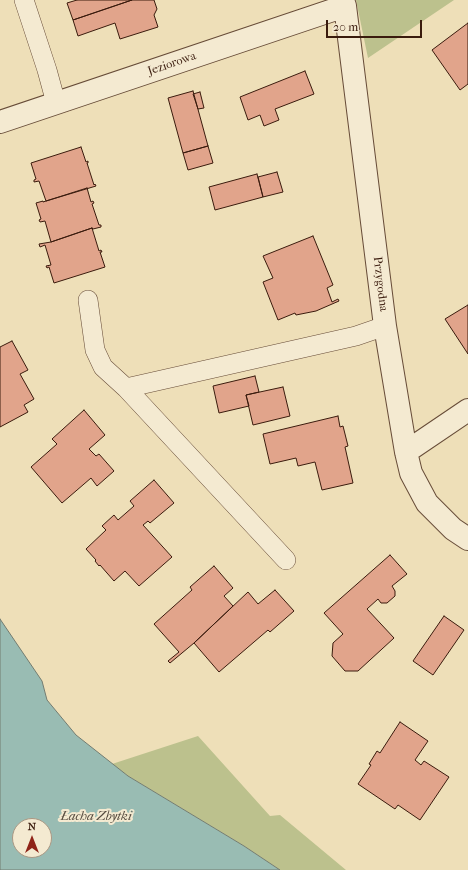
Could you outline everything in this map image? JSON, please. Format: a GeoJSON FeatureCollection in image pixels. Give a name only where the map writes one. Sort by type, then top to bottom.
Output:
{"type":"FeatureCollection","features":[{"type":"Feature","properties":{"kind":"street","name":"Jeziorowa"},"geometry":{"type":"LineString","coordinates":[[0,122],[344,3]]}},
{"type":"Feature","properties":{"kind":"street","name":"Przygodna"},"geometry":{"type":"LineString","coordinates":[[344,3],[385,326],[406,452],[411,473],[427,503],[452,529],[468,539]]}},
{"type":"Feature","properties":{"kind":"street"},"geometry":{"type":"LineString","coordinates":[[406,452],[468,410]]}},
{"type":"Feature","properties":{"kind":"lane"},"geometry":{"type":"LineString","coordinates":[[24,0],[56,103]]}},
{"type":"Feature","properties":{"kind":"lane"},"geometry":{"type":"LineString","coordinates":[[88,300],[96,350],[103,367],[126,388],[286,560]]}},
{"type":"Feature","properties":{"kind":"lane"},"geometry":{"type":"LineString","coordinates":[[126,388],[356,336],[385,326]]}},
{"type":"Feature","properties":{"kind":"green space"},"geometry":{"type":"Polygon","coordinates":[[[356,0],[454,0],[368,58],[356,0]]]}},
{"type":"Feature","properties":{"kind":"green space"},"geometry":{"type":"Polygon","coordinates":[[[198,736],[270,816],[280,815],[346,870],[280,870],[244,846],[128,776],[112,764],[198,736]]]}},
{"type":"Feature","properties":{"kind":"water","name":"Łacha Zbytki"},"geometry":{"type":"Polygon","coordinates":[[[0,619],[42,681],[47,700],[76,735],[128,776],[244,846],[280,870],[0,870],[0,619]]]}},
{"type":"Feature","properties":{"kind":"building"},"geometry":{"type":"Polygon","coordinates":[[[77,0],[132,0],[73,20],[67,3],[77,0]]]}},
{"type":"Feature","properties":{"kind":"building"},"geometry":{"type":"Polygon","coordinates":[[[132,0],[154,0],[157,9],[154,15],[158,27],[120,39],[115,23],[78,36],[73,20],[132,0]]]}},
{"type":"Feature","properties":{"kind":"building"},"geometry":{"type":"Polygon","coordinates":[[[468,23],[468,84],[460,90],[432,50],[468,23]]]}},
{"type":"Feature","properties":{"kind":"building"},"geometry":{"type":"Polygon","coordinates":[[[305,71],[314,94],[275,109],[279,120],[264,126],[260,115],[248,120],[240,97],[305,71]]]}},
{"type":"Feature","properties":{"kind":"building"},"geometry":{"type":"Polygon","coordinates":[[[193,91],[208,146],[183,153],[168,98],[193,91]]]}},
{"type":"Feature","properties":{"kind":"building"},"geometry":{"type":"Polygon","coordinates":[[[200,92],[204,108],[198,109],[193,94],[200,92]]]}},
{"type":"Feature","properties":{"kind":"building"},"geometry":{"type":"Polygon","coordinates":[[[208,146],[213,163],[188,170],[183,153],[208,146]]]}},
{"type":"Feature","properties":{"kind":"building"},"geometry":{"type":"Polygon","coordinates":[[[81,147],[86,162],[88,161],[87,163],[94,185],[95,184],[96,186],[46,201],[39,181],[34,182],[36,179],[31,163],[81,147]]]}},
{"type":"Feature","properties":{"kind":"building"},"geometry":{"type":"Polygon","coordinates":[[[277,172],[283,192],[263,197],[258,177],[277,172]]]}},
{"type":"Feature","properties":{"kind":"building"},"geometry":{"type":"Polygon","coordinates":[[[257,174],[263,197],[215,210],[209,187],[257,174]]]}},
{"type":"Feature","properties":{"kind":"building"},"geometry":{"type":"Polygon","coordinates":[[[87,188],[91,202],[93,201],[94,203],[92,204],[101,227],[92,228],[51,242],[45,221],[40,222],[39,220],[41,219],[36,203],[87,188]]]}},
{"type":"Feature","properties":{"kind":"building"},"geometry":{"type":"Polygon","coordinates":[[[92,228],[99,251],[101,250],[102,252],[100,252],[105,267],[54,283],[49,267],[47,268],[46,266],[51,265],[45,245],[40,247],[39,244],[51,242],[92,228]]]}},
{"type":"Feature","properties":{"kind":"building"},"geometry":{"type":"Polygon","coordinates":[[[313,236],[333,285],[327,288],[332,302],[338,299],[339,301],[316,311],[296,315],[295,313],[278,320],[263,282],[273,278],[263,256],[313,236]]]}},
{"type":"Feature","properties":{"kind":"building"},"geometry":{"type":"Polygon","coordinates":[[[468,305],[468,354],[445,319],[468,305]]]}},
{"type":"Feature","properties":{"kind":"building"},"geometry":{"type":"Polygon","coordinates":[[[12,341],[28,370],[20,374],[34,399],[24,405],[28,412],[0,427],[0,347],[12,341]]]}},
{"type":"Feature","properties":{"kind":"building"},"geometry":{"type":"Polygon","coordinates":[[[255,376],[259,392],[246,395],[249,406],[219,413],[213,386],[255,376]]]}},
{"type":"Feature","properties":{"kind":"building"},"geometry":{"type":"Polygon","coordinates":[[[283,387],[290,416],[253,425],[246,395],[283,387]]]}},
{"type":"Feature","properties":{"kind":"building"},"geometry":{"type":"Polygon","coordinates":[[[84,410],[105,435],[89,449],[96,456],[99,454],[114,471],[97,486],[91,478],[62,503],[31,467],[57,444],[52,439],[84,410]]]}},
{"type":"Feature","properties":{"kind":"building"},"geometry":{"type":"Polygon","coordinates":[[[338,416],[340,427],[343,426],[348,446],[345,447],[353,483],[322,490],[315,462],[298,466],[296,458],[270,464],[263,434],[338,416]]]}},
{"type":"Feature","properties":{"kind":"building"},"geometry":{"type":"Polygon","coordinates":[[[154,480],[174,503],[150,523],[148,521],[143,525],[172,557],[139,586],[125,571],[114,581],[100,565],[99,566],[95,561],[96,560],[86,549],[106,530],[102,526],[114,515],[118,520],[134,506],[130,501],[154,480]]]}},
{"type":"Feature","properties":{"kind":"building"},"geometry":{"type":"Polygon","coordinates":[[[390,555],[407,574],[392,586],[395,591],[395,596],[387,603],[381,603],[378,599],[367,609],[394,638],[358,671],[345,671],[332,656],[333,643],[343,634],[324,613],[390,555]]]}},
{"type":"Feature","properties":{"kind":"building"},"geometry":{"type":"Polygon","coordinates":[[[214,566],[233,588],[224,596],[233,606],[194,643],[170,663],[168,661],[179,652],[154,624],[192,590],[190,587],[214,566]]]}},
{"type":"Feature","properties":{"kind":"building"},"geometry":{"type":"Polygon","coordinates":[[[275,590],[294,611],[270,632],[268,630],[219,672],[194,643],[248,592],[258,604],[275,590]]]}},
{"type":"Feature","properties":{"kind":"building"},"geometry":{"type":"Polygon","coordinates":[[[444,616],[464,630],[433,675],[413,661],[444,616]]]}},
{"type":"Feature","properties":{"kind":"building"},"geometry":{"type":"Polygon","coordinates":[[[400,722],[428,741],[415,760],[421,765],[424,761],[449,777],[420,820],[398,805],[395,809],[358,784],[371,765],[369,764],[377,751],[380,753],[400,722]]]}}]}
